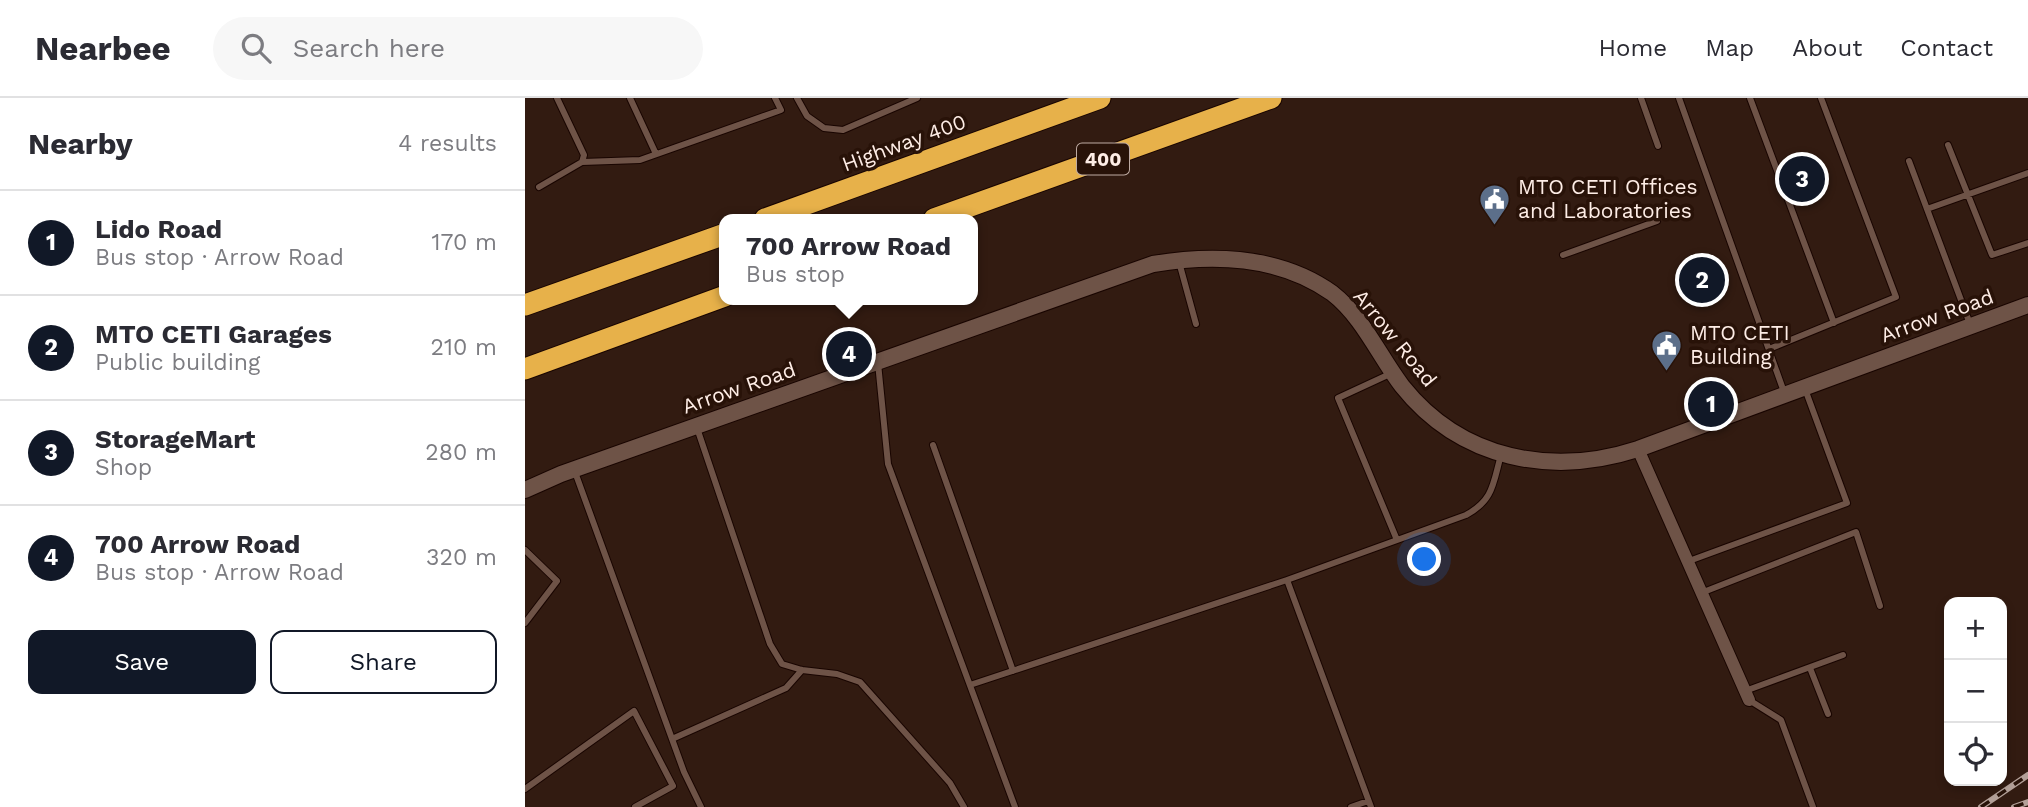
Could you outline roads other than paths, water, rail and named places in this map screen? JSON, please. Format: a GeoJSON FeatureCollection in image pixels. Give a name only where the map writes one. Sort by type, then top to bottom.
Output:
{"type":"FeatureCollection","features":[{"type":"Feature","properties":{"kind":"highway","name":"Highway 400"},"geometry":{"type":"LineString","coordinates":[[779,214],[1100,98]]}},
{"type":"Feature","properties":{"kind":"highway","name":"400"},"geometry":{"type":"LineString","coordinates":[[948,214],[1271,98]]}},
{"type":"Feature","properties":{"kind":"highway"},"geometry":{"type":"LineString","coordinates":[[525,305],[719,236]]}},
{"type":"Feature","properties":{"kind":"highway"},"geometry":{"type":"LineString","coordinates":[[525,369],[719,298]]}},
{"type":"Feature","properties":{"kind":"street","name":"Arrow Road"},"geometry":{"type":"LineString","coordinates":[[525,490],[574,469],[1153,264],[1178,260],[1249,260],[1300,275],[1332,294],[1350,310],[1403,387],[1450,430],[1501,455],[1552,462],[1576,463],[1638,449],[2028,304]]}},
{"type":"Feature","properties":{"kind":"street"},"geometry":{"type":"LineString","coordinates":[[1638,449],[1747,696]]}},
{"type":"Feature","properties":{"kind":"lane"},"geometry":{"type":"LineString","coordinates":[[557,98],[583,150],[582,162]]}},
{"type":"Feature","properties":{"kind":"lane"},"geometry":{"type":"LineString","coordinates":[[630,98],[656,154]]}},
{"type":"Feature","properties":{"kind":"lane"},"geometry":{"type":"LineString","coordinates":[[539,187],[582,162],[640,160],[781,110],[775,98]]}},
{"type":"Feature","properties":{"kind":"lane"},"geometry":{"type":"LineString","coordinates":[[797,98],[807,116],[824,128],[843,130],[917,98]]}},
{"type":"Feature","properties":{"kind":"lane"},"geometry":{"type":"LineString","coordinates":[[1641,98],[1658,146]]}},
{"type":"Feature","properties":{"kind":"lane"},"geometry":{"type":"LineString","coordinates":[[1679,98],[1785,394]]}},
{"type":"Feature","properties":{"kind":"lane"},"geometry":{"type":"LineString","coordinates":[[1750,98],[1834,323]]}},
{"type":"Feature","properties":{"kind":"lane"},"geometry":{"type":"LineString","coordinates":[[1769,349],[1893,299],[1896,294],[1821,98]]}},
{"type":"Feature","properties":{"kind":"lane"},"geometry":{"type":"LineString","coordinates":[[1948,145],[1992,255],[2028,243]]}},
{"type":"Feature","properties":{"kind":"lane"},"geometry":{"type":"LineString","coordinates":[[1909,161],[1971,326]]}},
{"type":"Feature","properties":{"kind":"lane"},"geometry":{"type":"LineString","coordinates":[[1927,209],[2028,173]]}},
{"type":"Feature","properties":{"kind":"lane"},"geometry":{"type":"LineString","coordinates":[[1563,255],[1657,221]]}},
{"type":"Feature","properties":{"kind":"lane"},"geometry":{"type":"LineString","coordinates":[[1178,260],[1196,324]]}},
{"type":"Feature","properties":{"kind":"lane"},"geometry":{"type":"LineString","coordinates":[[878,362],[888,464],[1015,807]]}},
{"type":"Feature","properties":{"kind":"lane"},"geometry":{"type":"LineString","coordinates":[[1393,373],[1338,398],[1397,540]]}},
{"type":"Feature","properties":{"kind":"lane"},"geometry":{"type":"LineString","coordinates":[[1688,562],[1847,503],[1805,387]]}},
{"type":"Feature","properties":{"kind":"lane"},"geometry":{"type":"LineString","coordinates":[[696,426],[770,644],[782,664],[802,670],[837,674],[860,682],[950,783],[964,807]]}},
{"type":"Feature","properties":{"kind":"lane"},"geometry":{"type":"LineString","coordinates":[[933,445],[1013,671]]}},
{"type":"Feature","properties":{"kind":"lane"},"geometry":{"type":"LineString","coordinates":[[970,685],[1287,580],[1466,515],[1482,507],[1490,494],[1501,455]]}},
{"type":"Feature","properties":{"kind":"lane"},"geometry":{"type":"LineString","coordinates":[[574,469],[684,772],[701,807]]}},
{"type":"Feature","properties":{"kind":"lane"},"geometry":{"type":"LineString","coordinates":[[1702,593],[1856,532],[1880,606]]}},
{"type":"Feature","properties":{"kind":"lane"},"geometry":{"type":"LineString","coordinates":[[525,550],[558,581],[525,623]]}},
{"type":"Feature","properties":{"kind":"lane"},"geometry":{"type":"LineString","coordinates":[[1287,580],[1370,804],[1351,807]]}},
{"type":"Feature","properties":{"kind":"lane"},"geometry":{"type":"LineString","coordinates":[[1747,696],[1843,656]]}},
{"type":"Feature","properties":{"kind":"lane"},"geometry":{"type":"LineString","coordinates":[[1810,668],[1828,713]]}},
{"type":"Feature","properties":{"kind":"lane"},"geometry":{"type":"LineString","coordinates":[[672,739],[786,688],[802,670]]}},
{"type":"Feature","properties":{"kind":"lane"},"geometry":{"type":"LineString","coordinates":[[1747,696],[1781,720],[1813,807]]}},
{"type":"Feature","properties":{"kind":"lane"},"geometry":{"type":"LineString","coordinates":[[525,789],[634,711],[673,786],[635,807]]}},
{"type":"Feature","properties":{"kind":"railway"},"geometry":{"type":"LineString","coordinates":[[1981,807],[2028,775]]}},
{"type":"Feature","properties":{"kind":"railway"},"geometry":{"type":"LineString","coordinates":[[2014,807],[2028,802]]}},
{"type":"Feature","properties":{"kind":"place","name":"StorageMart"},"geometry":{"type":"Point","coordinates":[1802,179]}},
{"type":"Feature","properties":{"kind":"place","name":"MTO CETI Offices and Laboratories"},"geometry":{"type":"Point","coordinates":[1495,226]}},
{"type":"Feature","properties":{"kind":"place","name":"MTO CETI Garages"},"geometry":{"type":"Point","coordinates":[1702,280]}},
{"type":"Feature","properties":{"kind":"place","name":"700 Arrow Road"},"geometry":{"type":"Point","coordinates":[849,354]}},
{"type":"Feature","properties":{"kind":"place","name":"MTO CETI Building"},"geometry":{"type":"Point","coordinates":[1667,372]}},
{"type":"Feature","properties":{"kind":"place","name":"Lido Road"},"geometry":{"type":"Point","coordinates":[1711,404]}}]}
